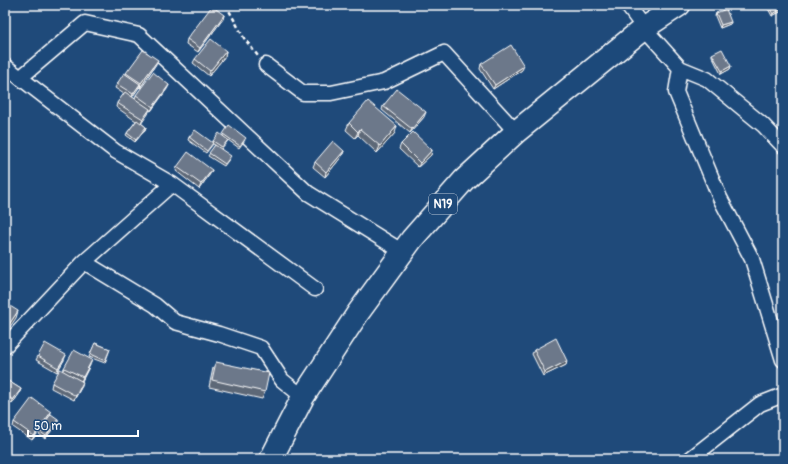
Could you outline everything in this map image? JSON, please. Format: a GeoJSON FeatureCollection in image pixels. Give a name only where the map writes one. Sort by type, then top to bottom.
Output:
{"type":"FeatureCollection","features":[{"type":"Feature","properties":{"kind":"main road","name":"N19"},"geometry":{"type":"LineString","coordinates":[[271,459],[303,397],[358,313],[412,239],[464,180],[516,132],[644,28],[679,5]]}},
{"type":"Feature","properties":{"kind":"street"},"geometry":{"type":"LineString","coordinates":[[627,5],[644,28],[680,68],[707,79],[763,125],[783,146]]}},
{"type":"Feature","properties":{"kind":"street"},"geometry":{"type":"LineString","coordinates":[[20,78],[85,23],[139,35],[308,193],[403,252]]}},
{"type":"Feature","properties":{"kind":"street"},"geometry":{"type":"LineString","coordinates":[[266,65],[303,93],[331,93],[384,82],[444,53],[516,132]]}},
{"type":"Feature","properties":{"kind":"street"},"geometry":{"type":"LineString","coordinates":[[5,66],[116,151],[172,184],[315,289]]}},
{"type":"Feature","properties":{"kind":"street"},"geometry":{"type":"LineString","coordinates":[[680,68],[676,92],[720,198],[752,259],[783,360]]}},
{"type":"Feature","properties":{"kind":"street"},"geometry":{"type":"LineString","coordinates":[[5,346],[84,262],[172,184]]}},
{"type":"Feature","properties":{"kind":"street"},"geometry":{"type":"LineString","coordinates":[[84,262],[155,306],[175,322],[219,334],[261,348],[282,380],[303,397]]}},
{"type":"Feature","properties":{"kind":"street"},"geometry":{"type":"LineString","coordinates":[[690,459],[760,404],[783,395]]}},
{"type":"Feature","properties":{"kind":"path"},"geometry":{"type":"LineString","coordinates":[[226,5],[244,38],[266,65]]}},
{"type":"Feature","properties":{"kind":"building"},"geometry":{"type":"Polygon","coordinates":[[[768,5],[781,5],[783,8],[773,14],[768,5]]]}},
{"type":"Feature","properties":{"kind":"building"},"geometry":{"type":"Polygon","coordinates":[[[212,6],[224,15],[200,48],[187,39],[212,6]]]}},
{"type":"Feature","properties":{"kind":"building"},"geometry":{"type":"Polygon","coordinates":[[[726,9],[731,22],[721,25],[716,13],[726,9]]]}},
{"type":"Feature","properties":{"kind":"building"},"geometry":{"type":"Polygon","coordinates":[[[211,39],[226,51],[210,71],[195,59],[211,39]]]}},
{"type":"Feature","properties":{"kind":"building"},"geometry":{"type":"Polygon","coordinates":[[[511,45],[524,66],[495,85],[481,64],[511,45]]]}},
{"type":"Feature","properties":{"kind":"building"},"geometry":{"type":"Polygon","coordinates":[[[722,49],[731,66],[722,71],[712,54],[722,49]]]}},
{"type":"Feature","properties":{"kind":"building"},"geometry":{"type":"Polygon","coordinates":[[[143,50],[158,60],[141,83],[126,73],[143,50]]]}},
{"type":"Feature","properties":{"kind":"building"},"geometry":{"type":"Polygon","coordinates":[[[153,72],[169,85],[153,107],[136,95],[153,72]]]}},
{"type":"Feature","properties":{"kind":"building"},"geometry":{"type":"Polygon","coordinates":[[[124,73],[140,84],[133,94],[117,84],[124,73]]]}},
{"type":"Feature","properties":{"kind":"building"},"geometry":{"type":"Polygon","coordinates":[[[397,89],[426,112],[412,129],[383,106],[397,89]]]}},
{"type":"Feature","properties":{"kind":"building"},"geometry":{"type":"Polygon","coordinates":[[[125,92],[150,109],[143,119],[117,103],[125,92]]]}},
{"type":"Feature","properties":{"kind":"building"},"geometry":{"type":"Polygon","coordinates":[[[368,101],[397,126],[380,146],[360,129],[358,132],[349,123],[368,101]]]}},
{"type":"Feature","properties":{"kind":"building"},"geometry":{"type":"Polygon","coordinates":[[[137,120],[146,127],[136,140],[127,133],[137,120]]]}},
{"type":"Feature","properties":{"kind":"building"},"geometry":{"type":"Polygon","coordinates":[[[229,125],[246,138],[240,146],[223,134],[229,125]]]}},
{"type":"Feature","properties":{"kind":"building"},"geometry":{"type":"Polygon","coordinates":[[[195,130],[213,143],[207,151],[189,137],[195,130]]]}},
{"type":"Feature","properties":{"kind":"building"},"geometry":{"type":"Polygon","coordinates":[[[413,132],[432,150],[420,163],[401,144],[413,132]]]}},
{"type":"Feature","properties":{"kind":"building"},"geometry":{"type":"Polygon","coordinates":[[[219,133],[228,140],[222,147],[213,141],[219,133]]]}},
{"type":"Feature","properties":{"kind":"building"},"geometry":{"type":"Polygon","coordinates":[[[333,141],[344,151],[326,172],[315,162],[333,141]]]}},
{"type":"Feature","properties":{"kind":"building"},"geometry":{"type":"Polygon","coordinates":[[[215,145],[231,156],[225,164],[209,153],[215,145]]]}},
{"type":"Feature","properties":{"kind":"building"},"geometry":{"type":"Polygon","coordinates":[[[188,152],[212,170],[201,184],[177,167],[188,152]]]}},
{"type":"Feature","properties":{"kind":"building"},"geometry":{"type":"Polygon","coordinates":[[[5,303],[18,311],[6,329],[5,328],[5,303]]]}},
{"type":"Feature","properties":{"kind":"building"},"geometry":{"type":"Polygon","coordinates":[[[556,338],[567,361],[545,372],[534,350],[556,338]]]}},
{"type":"Feature","properties":{"kind":"building"},"geometry":{"type":"Polygon","coordinates":[[[45,343],[66,355],[58,368],[38,356],[45,343]]]}},
{"type":"Feature","properties":{"kind":"building"},"geometry":{"type":"Polygon","coordinates":[[[95,343],[110,349],[105,361],[90,354],[95,343]]]}},
{"type":"Feature","properties":{"kind":"building"},"geometry":{"type":"Polygon","coordinates":[[[74,350],[92,360],[83,377],[64,368],[74,350]]]}},
{"type":"Feature","properties":{"kind":"building"},"geometry":{"type":"Polygon","coordinates":[[[216,362],[269,373],[265,392],[212,380],[216,362]]]}},
{"type":"Feature","properties":{"kind":"building"},"geometry":{"type":"Polygon","coordinates":[[[60,369],[83,382],[76,396],[52,383],[60,369]]]}},
{"type":"Feature","properties":{"kind":"building"},"geometry":{"type":"Polygon","coordinates":[[[5,379],[21,389],[13,400],[5,394],[5,379]]]}},
{"type":"Feature","properties":{"kind":"building"},"geometry":{"type":"Polygon","coordinates":[[[32,398],[51,412],[34,436],[14,422],[32,398]]]}},
{"type":"Feature","properties":{"kind":"building"},"geometry":{"type":"Polygon","coordinates":[[[51,414],[58,419],[46,436],[39,431],[51,414]]]}}]}
